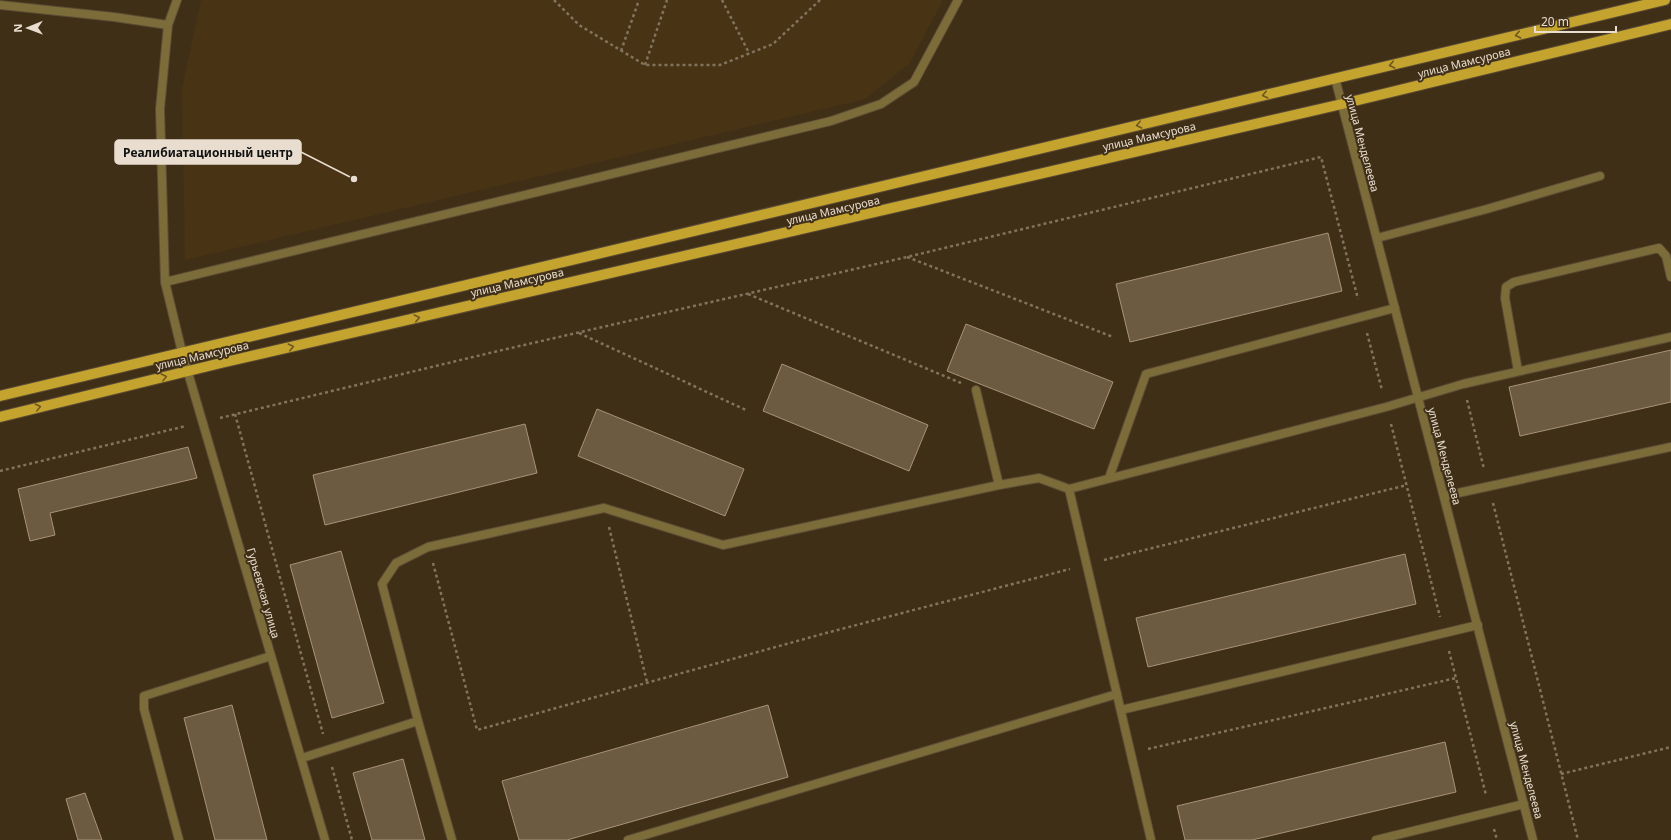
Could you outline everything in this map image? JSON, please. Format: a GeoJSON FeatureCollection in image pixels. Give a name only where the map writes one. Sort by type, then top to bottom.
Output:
{"type":"FeatureCollection","features":[{"type":"Feature","properties":{"kind":"main road","name":"улица Мамсурова"},"geometry":{"type":"LineString","coordinates":[[0,396],[1665,0]]}},
{"type":"Feature","properties":{"kind":"main road","name":"улица Мамсурова"},"geometry":{"type":"LineString","coordinates":[[0,417],[187,371],[1342,104],[1671,24]]}},
{"type":"Feature","properties":{"kind":"street","name":"Гурьевская улица"},"geometry":{"type":"LineString","coordinates":[[177,0],[168,25],[160,110],[165,282],[187,371],[325,840]]}},
{"type":"Feature","properties":{"kind":"street"},"geometry":{"type":"LineString","coordinates":[[165,282],[831,121],[881,104],[914,82],[958,0]]}},
{"type":"Feature","properties":{"kind":"street"},"geometry":{"type":"LineString","coordinates":[[0,5],[114,17],[168,25]]}},
{"type":"Feature","properties":{"kind":"street","name":"улица Менделеева"},"geometry":{"type":"LineString","coordinates":[[1335,78],[1533,840]]}},
{"type":"Feature","properties":{"kind":"street"},"geometry":{"type":"LineString","coordinates":[[1377,238],[1488,209],[1600,176]]}},
{"type":"Feature","properties":{"kind":"street"},"geometry":{"type":"LineString","coordinates":[[1518,371],[1505,298],[1506,287],[1514,282],[1660,248],[1666,256],[1671,277]]}},
{"type":"Feature","properties":{"kind":"street"},"geometry":{"type":"LineString","coordinates":[[1109,478],[1146,374],[1395,308]]}},
{"type":"Feature","properties":{"kind":"street"},"geometry":{"type":"LineString","coordinates":[[452,840],[418,721],[382,584],[396,563],[428,547],[604,508],[723,546],[999,485],[1039,478],[1069,489],[1386,407],[1463,384],[1671,337]]}},
{"type":"Feature","properties":{"kind":"street"},"geometry":{"type":"LineString","coordinates":[[976,390],[999,485]]}},
{"type":"Feature","properties":{"kind":"street"},"geometry":{"type":"LineString","coordinates":[[1444,496],[1671,447]]}},
{"type":"Feature","properties":{"kind":"street"},"geometry":{"type":"LineString","coordinates":[[1069,489],[1151,840]]}},
{"type":"Feature","properties":{"kind":"street"},"geometry":{"type":"LineString","coordinates":[[1121,710],[1478,625]]}},
{"type":"Feature","properties":{"kind":"street"},"geometry":{"type":"LineString","coordinates":[[179,840],[144,709],[144,696],[271,656]]}},
{"type":"Feature","properties":{"kind":"street"},"geometry":{"type":"LineString","coordinates":[[628,840],[1117,694]]}},
{"type":"Feature","properties":{"kind":"street"},"geometry":{"type":"LineString","coordinates":[[302,758],[418,721]]}},
{"type":"Feature","properties":{"kind":"street"},"geometry":{"type":"LineString","coordinates":[[1376,840],[1524,804]]}},
{"type":"Feature","properties":{"kind":"path"},"geometry":{"type":"LineString","coordinates":[[554,0],[579,26],[645,65],[720,65],[773,44],[820,0]]}},
{"type":"Feature","properties":{"kind":"path"},"geometry":{"type":"LineString","coordinates":[[621,51],[639,0]]}},
{"type":"Feature","properties":{"kind":"path"},"geometry":{"type":"LineString","coordinates":[[645,65],[667,0]]}},
{"type":"Feature","properties":{"kind":"path"},"geometry":{"type":"LineString","coordinates":[[722,0],[749,53]]}},
{"type":"Feature","properties":{"kind":"path"},"geometry":{"type":"LineString","coordinates":[[0,470],[579,332],[907,257],[1321,157],[1407,485],[1497,840]]}},
{"type":"Feature","properties":{"kind":"path"},"geometry":{"type":"LineString","coordinates":[[907,257],[1113,337]]}},
{"type":"Feature","properties":{"kind":"path"},"geometry":{"type":"LineString","coordinates":[[748,294],[976,390]]}},
{"type":"Feature","properties":{"kind":"path"},"geometry":{"type":"LineString","coordinates":[[579,332],[746,410]]}},
{"type":"Feature","properties":{"kind":"path"},"geometry":{"type":"LineString","coordinates":[[1463,384],[1578,840]]}},
{"type":"Feature","properties":{"kind":"path"},"geometry":{"type":"LineString","coordinates":[[235,414],[352,840]]}},
{"type":"Feature","properties":{"kind":"path"},"geometry":{"type":"LineString","coordinates":[[428,547],[477,730],[647,682],[1086,564],[1407,485]]}},
{"type":"Feature","properties":{"kind":"path"},"geometry":{"type":"LineString","coordinates":[[604,508],[647,682]]}},
{"type":"Feature","properties":{"kind":"path"},"geometry":{"type":"LineString","coordinates":[[1148,750],[1456,678]]}},
{"type":"Feature","properties":{"kind":"path"},"geometry":{"type":"LineString","coordinates":[[1562,774],[1671,747]]}},
{"type":"Feature","properties":{"kind":"shaded area"},"geometry":{"type":"Polygon","coordinates":[[[201,0],[943,0],[909,64],[865,99],[185,260],[182,89],[201,0]]]}},
{"type":"Feature","properties":{"kind":"building"},"geometry":{"type":"Polygon","coordinates":[[[1328,233],[1342,291],[1130,342],[1116,284],[1328,233]]]}},
{"type":"Feature","properties":{"kind":"building"},"geometry":{"type":"Polygon","coordinates":[[[966,324],[1113,382],[1094,429],[947,371],[966,324]]]}},
{"type":"Feature","properties":{"kind":"building"},"geometry":{"type":"Polygon","coordinates":[[[1671,350],[1671,402],[1520,436],[1509,387],[1671,350]]]}},
{"type":"Feature","properties":{"kind":"building"},"geometry":{"type":"Polygon","coordinates":[[[782,364],[928,425],[909,471],[763,411],[782,364]]]}},
{"type":"Feature","properties":{"kind":"building"},"geometry":{"type":"Polygon","coordinates":[[[597,409],[744,469],[725,516],[578,456],[597,409]]]}},
{"type":"Feature","properties":{"kind":"building"},"geometry":{"type":"Polygon","coordinates":[[[525,424],[537,473],[325,525],[313,475],[525,424]]]}},
{"type":"Feature","properties":{"kind":"building"},"geometry":{"type":"Polygon","coordinates":[[[188,447],[197,478],[50,513],[55,535],[30,541],[18,489],[188,447]]]}},
{"type":"Feature","properties":{"kind":"building"},"geometry":{"type":"Polygon","coordinates":[[[341,551],[384,703],[332,718],[290,565],[341,551]]]}},
{"type":"Feature","properties":{"kind":"building"},"geometry":{"type":"Polygon","coordinates":[[[1405,554],[1416,604],[1148,667],[1136,618],[1405,554]]]}},
{"type":"Feature","properties":{"kind":"building"},"geometry":{"type":"Polygon","coordinates":[[[232,705],[267,840],[215,840],[184,718],[232,705]]]}},
{"type":"Feature","properties":{"kind":"building"},"geometry":{"type":"Polygon","coordinates":[[[768,705],[788,777],[567,840],[519,840],[502,781],[768,705]]]}},
{"type":"Feature","properties":{"kind":"building"},"geometry":{"type":"Polygon","coordinates":[[[1445,742],[1456,792],[1252,840],[1185,840],[1177,806],[1445,742]]]}},
{"type":"Feature","properties":{"kind":"building"},"geometry":{"type":"Polygon","coordinates":[[[403,759],[425,840],[372,840],[353,773],[403,759]]]}},
{"type":"Feature","properties":{"kind":"building"},"geometry":{"type":"Polygon","coordinates":[[[85,793],[102,840],[78,840],[66,799],[85,793]]]}},
{"type":"Feature","properties":{"kind":"place","name":"Реалибиатационный центр"},"geometry":{"type":"Point","coordinates":[354,179]}}]}
